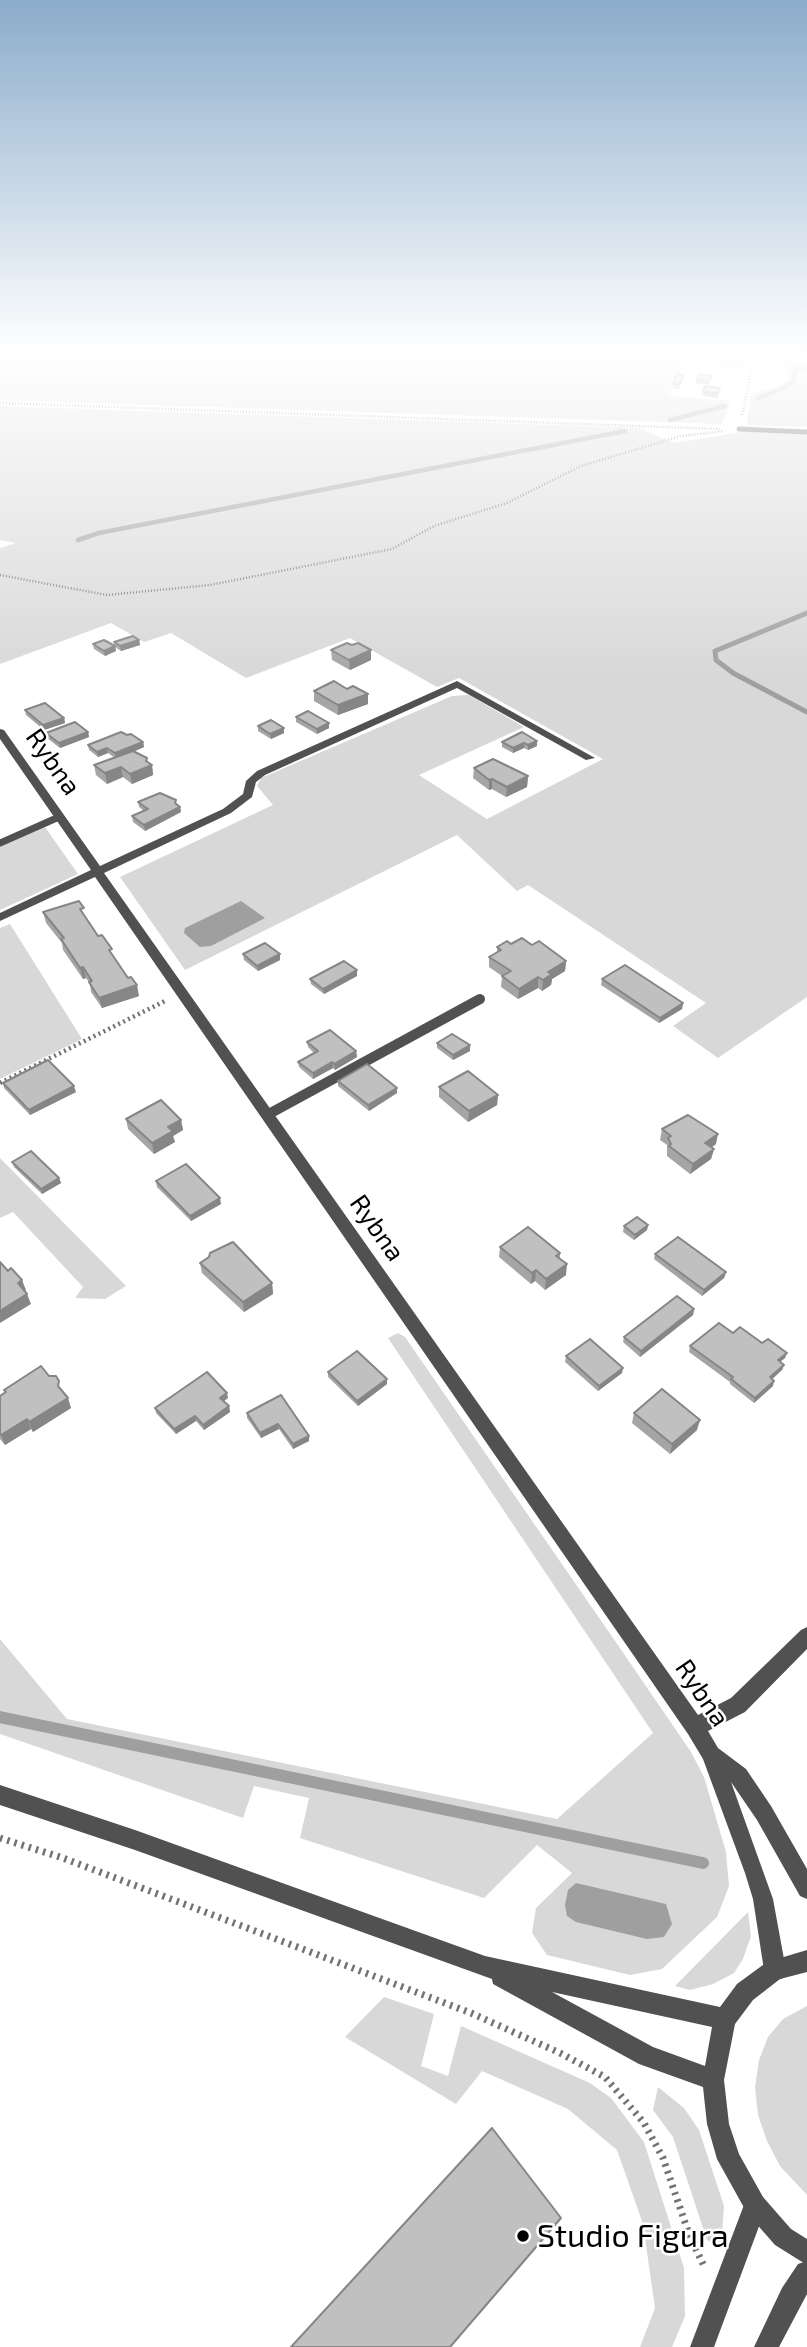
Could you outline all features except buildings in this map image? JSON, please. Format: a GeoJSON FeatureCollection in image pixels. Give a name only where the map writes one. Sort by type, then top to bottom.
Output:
{"type":"FeatureCollection","features":[{"type":"Feature","properties":{"kind":"street"},"geometry":{"type":"LineString","coordinates":[[0,917],[227,811],[248,795],[251,781],[261,773],[457,684],[590,758]]}},
{"type":"Feature","properties":{"kind":"street","name":"Rybna"},"geometry":{"type":"LineString","coordinates":[[0,732],[695,1727],[711,1754],[764,1899],[775,1970]]}},
{"type":"Feature","properties":{"kind":"street"},"geometry":{"type":"LineString","coordinates":[[695,1727],[738,1705],[807,1636]]}},
{"type":"Feature","properties":{"kind":"street","name":"Rybna"},"geometry":{"type":"LineString","coordinates":[[711,1754],[739,1776],[764,1813],[807,1889]]}},
{"type":"Feature","properties":{"kind":"street"},"geometry":{"type":"LineString","coordinates":[[0,1796],[124,1836],[485,1967],[725,2020]]}},
{"type":"Feature","properties":{"kind":"street"},"geometry":{"type":"LineString","coordinates":[[807,1961],[775,1970],[745,1993],[725,2020],[713,2080],[718,2124],[729,2159],[755,2205],[783,2237],[807,2253]]}},
{"type":"Feature","properties":{"kind":"street"},"geometry":{"type":"LineString","coordinates":[[485,1967],[647,2056],[713,2080]]}},
{"type":"Feature","properties":{"kind":"street"},"geometry":{"type":"LineString","coordinates":[[702,2347],[755,2205]]}},
{"type":"Feature","properties":{"kind":"street"},"geometry":{"type":"LineString","coordinates":[[766,2347],[791,2297],[807,2273]]}},
{"type":"Feature","properties":{"kind":"lane"},"geometry":{"type":"LineString","coordinates":[[0,843],[60,817]]}},
{"type":"Feature","properties":{"kind":"lane"},"geometry":{"type":"LineString","coordinates":[[267,1115],[480,999]]}},
{"type":"Feature","properties":{"kind":"path"},"geometry":{"type":"LineString","coordinates":[[0,575],[107,595],[210,585],[393,549],[435,526],[508,503],[581,466],[603,460]]}},
{"type":"Feature","properties":{"kind":"path"},"geometry":{"type":"LineString","coordinates":[[0,1083],[181,993]]}},
{"type":"Feature","properties":{"kind":"path"},"geometry":{"type":"LineString","coordinates":[[0,1838],[63,1858],[471,2013],[560,2053],[605,2077],[644,2123],[663,2158],[690,2237],[704,2267],[724,2288]]}},
{"type":"Feature","properties":{"kind":"shaded area"},"geometry":{"type":"Polygon","coordinates":[[[0,460],[807,460],[807,997],[718,1058],[673,1026],[706,1003],[528,885],[517,891],[457,835],[185,970],[120,877],[273,805],[257,786],[261,778],[452,696],[469,695],[524,727],[419,775],[487,819],[603,759],[459,678],[437,687],[350,638],[246,678],[171,633],[144,642],[111,623],[0,664],[0,548],[16,543],[0,540],[0,460]]]}},
{"type":"Feature","properties":{"kind":"shaded area"},"geometry":{"type":"Polygon","coordinates":[[[45,827],[78,874],[0,910],[0,846],[45,827]]]}},
{"type":"Feature","properties":{"kind":"shaded area"},"geometry":{"type":"Polygon","coordinates":[[[241,901],[265,918],[211,946],[200,947],[184,933],[185,928],[241,901]]]}},
{"type":"Feature","properties":{"kind":"shaded area"},"geometry":{"type":"Polygon","coordinates":[[[10,924],[82,1039],[0,1079],[0,928],[10,924]]]}},
{"type":"Feature","properties":{"kind":"shaded area"},"geometry":{"type":"Polygon","coordinates":[[[0,1158],[126,1286],[105,1299],[75,1298],[83,1287],[13,1212],[0,1218],[0,1158]]]}},
{"type":"Feature","properties":{"kind":"shaded area"},"geometry":{"type":"Polygon","coordinates":[[[398,1333],[405,1337],[622,1651],[691,1752],[704,1777],[726,1852],[729,1886],[717,1917],[662,1969],[630,1975],[547,1955],[532,1933],[536,1908],[572,1873],[537,1845],[484,1898],[300,1838],[309,1798],[254,1786],[243,1818],[0,1734],[0,1639],[67,1719],[557,1819],[653,1733],[388,1338],[398,1333]]]}},
{"type":"Feature","properties":{"kind":"shaded area"},"geometry":{"type":"Polygon","coordinates":[[[576,1883],[666,1904],[672,1924],[664,1937],[647,1939],[576,1922],[567,1916],[565,1905],[568,1890],[576,1883]]]}},
{"type":"Feature","properties":{"kind":"shaded area"},"geometry":{"type":"Polygon","coordinates":[[[748,1912],[751,1936],[743,1959],[734,1973],[713,1984],[690,1990],[675,1986],[748,1912]]]}},
{"type":"Feature","properties":{"kind":"shaded area"},"geometry":{"type":"Polygon","coordinates":[[[384,1997],[434,2014],[421,2066],[448,2076],[461,2026],[590,2083],[611,2098],[644,2142],[684,2268],[685,2316],[672,2347],[640,2347],[655,2308],[643,2224],[617,2150],[568,2109],[482,2071],[456,2104],[345,2037],[384,1997]]]}},
{"type":"Feature","properties":{"kind":"shaded area"},"geometry":{"type":"Polygon","coordinates":[[[807,2006],[807,2195],[780,2166],[767,2141],[758,2115],[755,2087],[759,2060],[768,2037],[783,2019],[807,2006]]]}},
{"type":"Feature","properties":{"kind":"shaded area"},"geometry":{"type":"Polygon","coordinates":[[[658,2087],[684,2108],[699,2130],[724,2206],[721,2247],[707,2240],[673,2137],[653,2110],[658,2087]]]}},
{"type":"Feature","properties":{"kind":"waterway"},"geometry":{"type":"LineString","coordinates":[[78,540],[99,533],[478,460]]}},
{"type":"Feature","properties":{"kind":"waterway"},"geometry":{"type":"LineString","coordinates":[[807,613],[715,651],[716,660],[733,673],[807,712]]}},
{"type":"Feature","properties":{"kind":"waterway"},"geometry":{"type":"LineString","coordinates":[[0,1717],[703,1863]]}},
{"type":"Feature","properties":{"kind":"place","name":"Studio Figura"},"geometry":{"type":"Point","coordinates":[523,2236]}}]}
